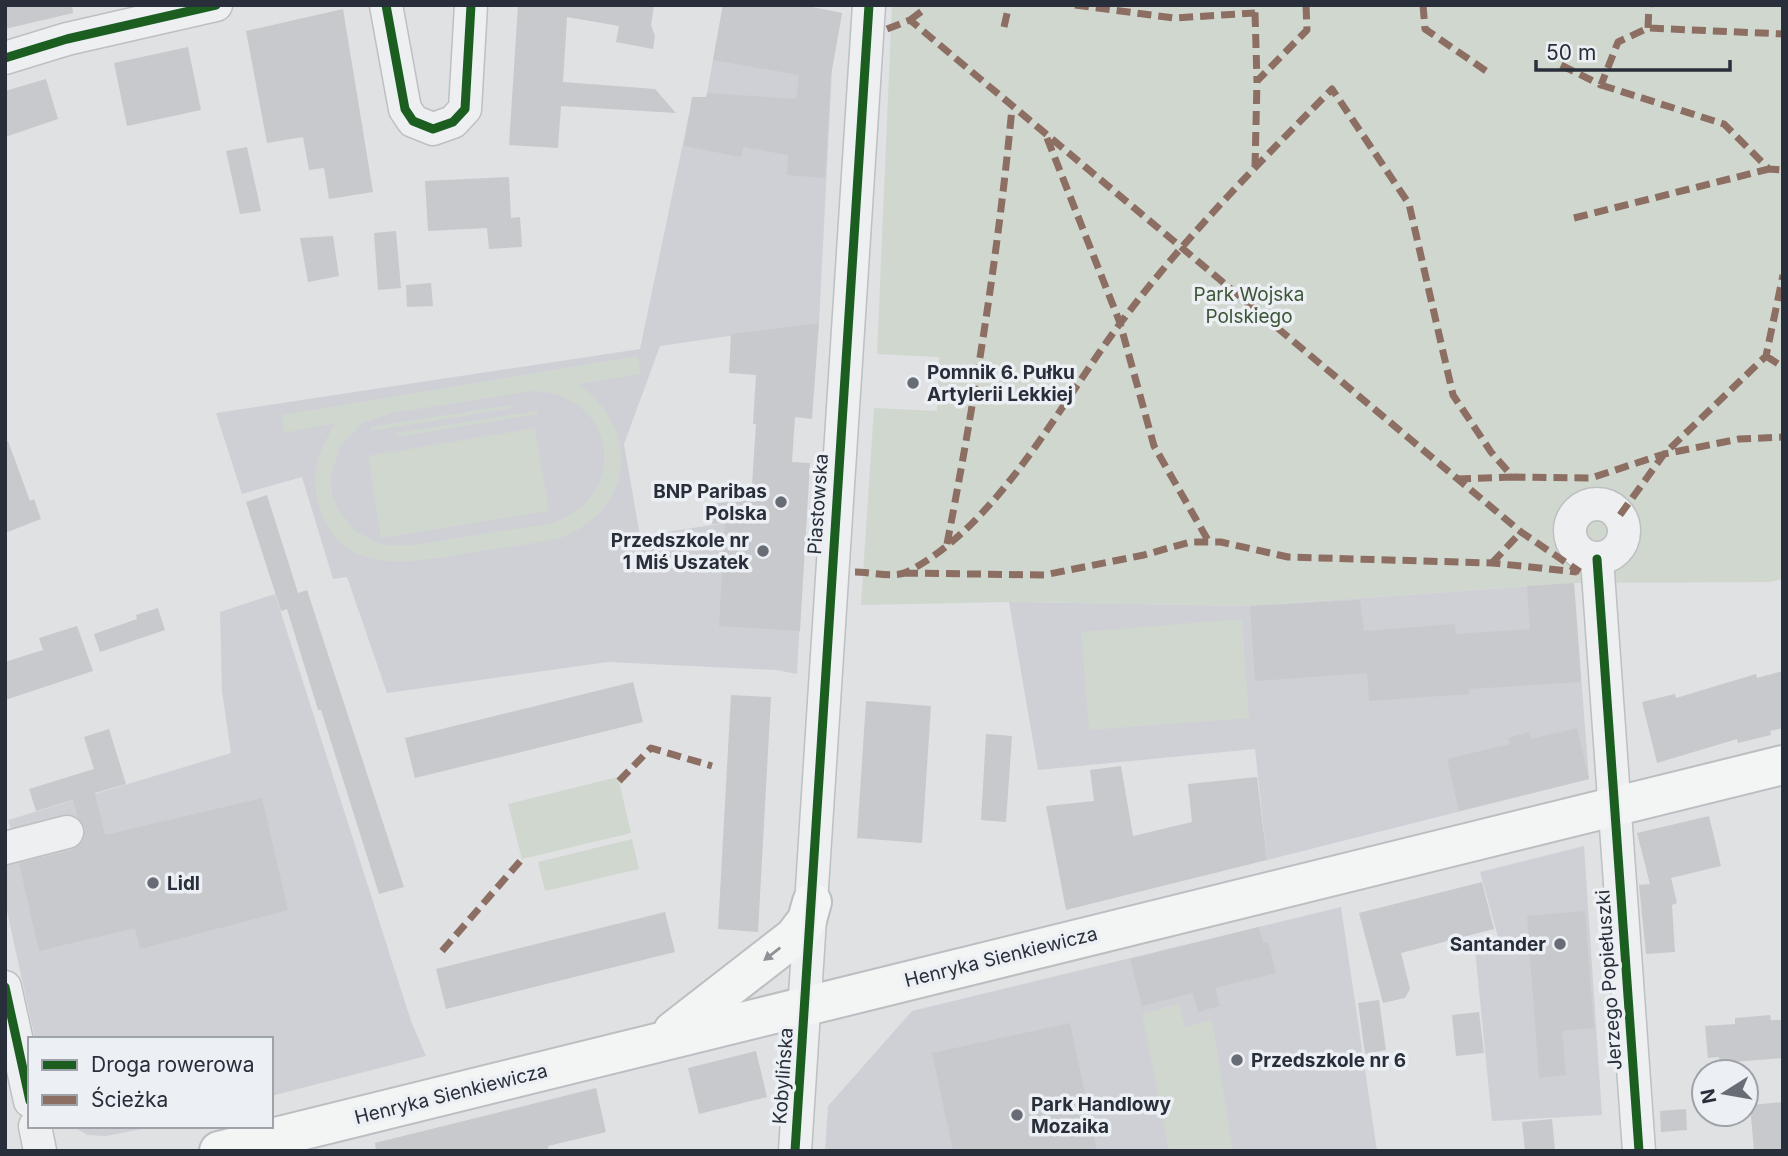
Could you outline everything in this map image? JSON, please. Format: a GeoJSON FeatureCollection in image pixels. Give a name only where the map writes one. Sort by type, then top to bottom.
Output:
{"type":"FeatureCollection","features":[{"type":"Feature","properties":{"kind":"main road","name":"Henryka Sienkiewicza"},"geometry":{"type":"LineString","coordinates":[[219,1151],[1783,765]]}},
{"type":"Feature","properties":{"kind":"main road"},"geometry":{"type":"LineString","coordinates":[[659,1042],[794,937],[807,920],[812,902]]}},
{"type":"Feature","properties":{"kind":"street"},"geometry":{"type":"LineString","coordinates":[[5,58],[67,39],[216,5]]}},
{"type":"Feature","properties":{"kind":"street"},"geometry":{"type":"LineString","coordinates":[[386,5],[405,109],[413,121],[433,129],[453,122],[465,109],[471,5]]}},
{"type":"Feature","properties":{"kind":"street","name":"Piastowska"},"geometry":{"type":"LineString","coordinates":[[805,1005],[869,5]]}},
{"type":"Feature","properties":{"kind":"street","name":"Jerzego Popiełuszki"},"geometry":{"type":"LineString","coordinates":[[1597,559],[1639,1151]]}},
{"type":"Feature","properties":{"kind":"street"},"geometry":{"type":"LineString","coordinates":[[5,848],[67,832]]}},
{"type":"Feature","properties":{"kind":"street"},"geometry":{"type":"LineString","coordinates":[[5,987],[28,1092]]}},
{"type":"Feature","properties":{"kind":"street","name":"Kobylińska"},"geometry":{"type":"LineString","coordinates":[[795,1151],[805,1005]]}},
{"type":"Feature","properties":{"kind":"street"},"geometry":{"type":"LineString","coordinates":[[35,1128],[40,1151]]}},
{"type":"Feature","properties":{"kind":"shaded area"},"geometry":{"type":"Polygon","coordinates":[[[723,5],[801,5],[842,13],[832,70],[819,323],[660,346],[624,444],[640,536],[725,523],[805,522],[797,674],[776,670],[608,662],[387,693],[347,577],[333,579],[302,477],[242,494],[216,413],[640,349],[689,114],[703,115],[723,5]]]}},
{"type":"Feature","properties":{"kind":"shaded area"},"geometry":{"type":"Polygon","coordinates":[[[1574,583],[1589,779],[1267,860],[1255,749],[1038,770],[1009,602],[1250,606],[1574,583]]]}},
{"type":"Feature","properties":{"kind":"shaded area"},"geometry":{"type":"Polygon","coordinates":[[[275,594],[411,1021],[426,1056],[273,1095],[273,1037],[35,1037],[5,902],[5,839],[13,836],[8,820],[231,753],[222,691],[220,612],[275,594]]]}},
{"type":"Feature","properties":{"kind":"shaded area"},"geometry":{"type":"Polygon","coordinates":[[[1584,846],[1602,1115],[1492,1121],[1475,950],[1500,944],[1480,872],[1584,846]]]}},
{"type":"Feature","properties":{"kind":"shaded area"},"geometry":{"type":"Polygon","coordinates":[[[1341,907],[1377,1151],[825,1151],[828,1106],[912,1011],[1341,907]]]}},
{"type":"Feature","properties":{"kind":"shaded area"},"geometry":{"type":"Polygon","coordinates":[[[75,1128],[147,1128],[106,1136],[88,1135],[75,1128]]]}},
{"type":"Feature","properties":{"kind":"green space","name":"Park Wojska Polskiego"},"geometry":{"type":"Polygon","coordinates":[[[892,5],[1783,5],[1783,579],[1770,582],[1574,583],[1250,606],[1009,602],[861,605],[874,408],[937,411],[939,357],[877,354],[892,5]]]}},
{"type":"Feature","properties":{"kind":"green space"},"geometry":{"type":"Polygon","coordinates":[[[638,356],[641,374],[578,384],[599,403],[613,424],[620,446],[621,469],[615,490],[602,510],[583,526],[558,539],[425,560],[382,560],[362,556],[345,546],[330,531],[320,509],[315,474],[324,443],[336,423],[284,433],[281,415],[638,356]],[[533,391],[392,413],[362,423],[340,446],[331,477],[337,508],[355,531],[382,545],[414,545],[553,523],[578,509],[595,491],[603,469],[604,447],[597,426],[582,409],[561,396],[533,391]]]}},
{"type":"Feature","properties":{"kind":"green space"},"geometry":{"type":"Polygon","coordinates":[[[511,405],[512,408],[371,431],[370,427],[511,405]]]}},
{"type":"Feature","properties":{"kind":"green space"},"geometry":{"type":"Polygon","coordinates":[[[537,411],[538,414],[397,437],[396,433],[537,411]]]}},
{"type":"Feature","properties":{"kind":"green space"},"geometry":{"type":"Polygon","coordinates":[[[535,428],[549,511],[381,538],[368,456],[535,428]]]}},
{"type":"Feature","properties":{"kind":"green space"},"geometry":{"type":"Polygon","coordinates":[[[1242,619],[1249,718],[1089,730],[1081,632],[1242,619]]]}},
{"type":"Feature","properties":{"kind":"green space"},"geometry":{"type":"Polygon","coordinates":[[[618,777],[631,833],[522,859],[508,804],[618,777]]]}},
{"type":"Feature","properties":{"kind":"green space"},"geometry":{"type":"Polygon","coordinates":[[[632,839],[639,869],[545,891],[538,862],[632,839]]]}},
{"type":"Feature","properties":{"kind":"green space"},"geometry":{"type":"Polygon","coordinates":[[[1179,1004],[1185,1027],[1212,1020],[1233,1151],[1169,1151],[1142,1014],[1179,1004]]]}},
{"type":"Feature","properties":{"kind":"building"},"geometry":{"type":"Polygon","coordinates":[[[5,5],[72,5],[73,13],[5,29],[5,5]]]}},
{"type":"Feature","properties":{"kind":"building"},"geometry":{"type":"Polygon","coordinates":[[[518,5],[654,5],[651,25],[655,36],[653,49],[616,42],[619,26],[567,17],[563,82],[655,89],[676,113],[561,106],[558,148],[509,145],[518,5]]]}},
{"type":"Feature","properties":{"kind":"building"},"geometry":{"type":"Polygon","coordinates":[[[723,5],[801,5],[842,13],[831,74],[825,178],[787,175],[788,155],[743,147],[741,157],[684,146],[692,97],[706,97],[707,93],[796,99],[799,75],[713,60],[723,5]]]}},
{"type":"Feature","properties":{"kind":"building"},"geometry":{"type":"Polygon","coordinates":[[[343,9],[373,192],[329,199],[324,168],[309,170],[303,137],[267,143],[246,31],[343,9]]]}},
{"type":"Feature","properties":{"kind":"building"},"geometry":{"type":"Polygon","coordinates":[[[188,47],[201,110],[127,126],[114,63],[188,47]]]}},
{"type":"Feature","properties":{"kind":"building"},"geometry":{"type":"Polygon","coordinates":[[[46,79],[58,119],[5,137],[5,91],[46,79]]]}},
{"type":"Feature","properties":{"kind":"building"},"geometry":{"type":"Polygon","coordinates":[[[247,147],[261,211],[240,214],[226,151],[247,147]]]}},
{"type":"Feature","properties":{"kind":"building"},"geometry":{"type":"Polygon","coordinates":[[[509,177],[511,218],[520,217],[522,247],[489,249],[487,228],[428,231],[425,181],[509,177]]]}},
{"type":"Feature","properties":{"kind":"building"},"geometry":{"type":"Polygon","coordinates":[[[396,231],[401,288],[378,290],[374,233],[396,231]]]}},
{"type":"Feature","properties":{"kind":"building"},"geometry":{"type":"Polygon","coordinates":[[[333,236],[339,276],[308,282],[300,238],[333,236]]]}},
{"type":"Feature","properties":{"kind":"building"},"geometry":{"type":"Polygon","coordinates":[[[431,283],[433,306],[407,307],[406,285],[431,283]]]}},
{"type":"Feature","properties":{"kind":"building"},"geometry":{"type":"Polygon","coordinates":[[[819,323],[812,419],[795,417],[792,462],[810,463],[800,631],[719,626],[725,523],[712,524],[709,504],[751,500],[756,424],[753,424],[756,375],[729,373],[731,334],[819,323]]]}},
{"type":"Feature","properties":{"kind":"building"},"geometry":{"type":"Polygon","coordinates":[[[5,441],[8,441],[30,501],[34,499],[41,519],[5,533],[5,441]]]}},
{"type":"Feature","properties":{"kind":"building"},"geometry":{"type":"Polygon","coordinates":[[[267,495],[298,593],[307,590],[404,887],[379,894],[287,609],[281,611],[246,502],[267,495]]]}},
{"type":"Feature","properties":{"kind":"building"},"geometry":{"type":"Polygon","coordinates":[[[1574,583],[1581,682],[1469,689],[1469,694],[1369,701],[1367,673],[1255,681],[1250,606],[1360,600],[1364,631],[1455,624],[1456,634],[1530,629],[1527,586],[1574,583]]]}},
{"type":"Feature","properties":{"kind":"building"},"geometry":{"type":"Polygon","coordinates":[[[158,608],[165,630],[100,652],[94,634],[137,619],[136,615],[158,608]]]}},
{"type":"Feature","properties":{"kind":"building"},"geometry":{"type":"Polygon","coordinates":[[[77,626],[93,671],[5,700],[5,662],[43,650],[39,638],[77,626]]]}},
{"type":"Feature","properties":{"kind":"building"},"geometry":{"type":"Polygon","coordinates":[[[1783,671],[1783,728],[1770,731],[1771,735],[1738,743],[1737,739],[1657,763],[1642,702],[1675,694],[1676,698],[1756,674],[1757,678],[1783,671]]]}},
{"type":"Feature","properties":{"kind":"building"},"geometry":{"type":"Polygon","coordinates":[[[633,682],[643,722],[415,778],[405,738],[633,682]]]}},
{"type":"Feature","properties":{"kind":"building"},"geometry":{"type":"Polygon","coordinates":[[[731,695],[771,697],[758,932],[718,929],[731,695]]]}},
{"type":"Feature","properties":{"kind":"building"},"geometry":{"type":"Polygon","coordinates":[[[866,701],[931,706],[922,843],[857,838],[866,701]]]}},
{"type":"Feature","properties":{"kind":"building"},"geometry":{"type":"Polygon","coordinates":[[[1577,728],[1589,779],[1459,811],[1447,759],[1510,744],[1508,738],[1529,732],[1531,739],[1577,728]]]}},
{"type":"Feature","properties":{"kind":"building","name":"Lidl"},"geometry":{"type":"Polygon","coordinates":[[[109,729],[126,784],[95,793],[105,835],[262,798],[288,910],[140,949],[135,928],[39,951],[19,863],[72,850],[83,840],[85,828],[78,818],[73,800],[36,811],[29,789],[94,769],[84,737],[109,729]]]}},
{"type":"Feature","properties":{"kind":"building"},"geometry":{"type":"Polygon","coordinates":[[[986,734],[1012,736],[1006,822],[981,820],[986,734]]]}},
{"type":"Feature","properties":{"kind":"building"},"geometry":{"type":"Polygon","coordinates":[[[1121,766],[1133,836],[1192,822],[1188,784],[1257,777],[1267,860],[1066,910],[1046,806],[1094,801],[1090,770],[1121,766]]]}},
{"type":"Feature","properties":{"kind":"building"},"geometry":{"type":"Polygon","coordinates":[[[1709,816],[1721,866],[1671,878],[1677,903],[1672,905],[1675,952],[1646,954],[1639,885],[1650,884],[1637,833],[1709,816]]]}},
{"type":"Feature","properties":{"kind":"building"},"geometry":{"type":"Polygon","coordinates":[[[1482,882],[1494,929],[1401,953],[1410,989],[1405,998],[1383,1003],[1359,913],[1482,882]]]}},
{"type":"Feature","properties":{"kind":"building"},"geometry":{"type":"Polygon","coordinates":[[[1585,911],[1594,1028],[1562,1031],[1566,1075],[1539,1078],[1527,916],[1585,911]]]}},
{"type":"Feature","properties":{"kind":"building"},"geometry":{"type":"Polygon","coordinates":[[[665,912],[675,952],[446,1009],[436,969],[665,912]]]}},
{"type":"Feature","properties":{"kind":"building"},"geometry":{"type":"Polygon","coordinates":[[[1259,927],[1263,943],[1268,942],[1276,973],[1215,988],[1220,1006],[1198,1012],[1193,993],[1142,1006],[1130,959],[1259,927]]]}},
{"type":"Feature","properties":{"kind":"building"},"geometry":{"type":"Polygon","coordinates":[[[1379,1000],[1386,1050],[1365,1054],[1358,1003],[1379,1000]]]}},
{"type":"Feature","properties":{"kind":"building"},"geometry":{"type":"Polygon","coordinates":[[[1479,1012],[1484,1053],[1456,1056],[1452,1015],[1479,1012]]]}},
{"type":"Feature","properties":{"kind":"building"},"geometry":{"type":"Polygon","coordinates":[[[1770,1015],[1771,1020],[1783,1020],[1783,1058],[1708,1058],[1705,1026],[1735,1024],[1735,1018],[1770,1015]]]}},
{"type":"Feature","properties":{"kind":"building","name":"Park Handlowy Mozaika"},"geometry":{"type":"Polygon","coordinates":[[[1070,1023],[1097,1151],[953,1151],[932,1053],[1070,1023]]]}},
{"type":"Feature","properties":{"kind":"building"},"geometry":{"type":"Polygon","coordinates":[[[756,1051],[767,1097],[699,1114],[688,1068],[756,1051]]]}},
{"type":"Feature","properties":{"kind":"building"},"geometry":{"type":"Polygon","coordinates":[[[596,1088],[606,1132],[548,1146],[549,1151],[376,1151],[375,1143],[596,1088]]]}},
{"type":"Feature","properties":{"kind":"building"},"geometry":{"type":"Polygon","coordinates":[[[1783,1102],[1783,1151],[1754,1151],[1752,1128],[1760,1128],[1760,1104],[1783,1102]]]}},
{"type":"Feature","properties":{"kind":"building"},"geometry":{"type":"Polygon","coordinates":[[[1686,1109],[1687,1130],[1661,1132],[1660,1111],[1686,1109]]]}},
{"type":"Feature","properties":{"kind":"building"},"geometry":{"type":"Polygon","coordinates":[[[1552,1119],[1555,1151],[1525,1151],[1522,1122],[1552,1119]]]}},
{"type":"Feature","properties":{"kind":"marked path"},"geometry":{"type":"LineString","coordinates":[[1004,27],[1009,5]]}},
{"type":"Feature","properties":{"kind":"marked path"},"geometry":{"type":"LineString","coordinates":[[1075,5],[1174,18],[1255,13],[1256,5]]}},
{"type":"Feature","properties":{"kind":"marked path"},"geometry":{"type":"LineString","coordinates":[[1255,167],[1257,81],[1307,30],[1306,5]]}},
{"type":"Feature","properties":{"kind":"marked path"},"geometry":{"type":"LineString","coordinates":[[1423,5],[1425,29],[1489,73]]}},
{"type":"Feature","properties":{"kind":"marked path"},"geometry":{"type":"LineString","coordinates":[[1648,28],[1649,5]]}},
{"type":"Feature","properties":{"kind":"marked path"},"geometry":{"type":"LineString","coordinates":[[910,20],[922,11]]}},
{"type":"Feature","properties":{"kind":"marked path"},"geometry":{"type":"LineString","coordinates":[[1255,13],[1257,81]]}},
{"type":"Feature","properties":{"kind":"marked path"},"geometry":{"type":"LineString","coordinates":[[887,29],[910,20],[1521,532],[1580,572]]}},
{"type":"Feature","properties":{"kind":"marked path"},"geometry":{"type":"LineString","coordinates":[[1561,65],[1601,85],[1618,42],[1648,28],[1783,34]]}},
{"type":"Feature","properties":{"kind":"marked path"},"geometry":{"type":"LineString","coordinates":[[1601,85],[1724,124],[1769,169],[1783,170]]}},
{"type":"Feature","properties":{"kind":"marked path"},"geometry":{"type":"LineString","coordinates":[[855,572],[889,575],[907,572],[940,551],[970,525],[1025,461],[1119,325],[1168,263],[1221,203],[1332,89],[1409,204],[1453,395],[1491,452],[1513,477],[1591,478],[1664,454],[1739,439],[1783,437]]}},
{"type":"Feature","properties":{"kind":"marked path"},"geometry":{"type":"LineString","coordinates":[[947,544],[985,327],[1012,108]]}},
{"type":"Feature","properties":{"kind":"marked path"},"geometry":{"type":"LineString","coordinates":[[1047,138],[1120,323],[1154,446],[1209,542]]}},
{"type":"Feature","properties":{"kind":"marked path"},"geometry":{"type":"LineString","coordinates":[[1574,218],[1769,169]]}},
{"type":"Feature","properties":{"kind":"marked path"},"geometry":{"type":"LineString","coordinates":[[1620,515],[1664,454],[1766,356],[1783,275]]}},
{"type":"Feature","properties":{"kind":"marked path"},"geometry":{"type":"LineString","coordinates":[[1766,356],[1783,367]]}},
{"type":"Feature","properties":{"kind":"marked path"},"geometry":{"type":"LineString","coordinates":[[1457,479],[1513,477]]}},
{"type":"Feature","properties":{"kind":"marked path"},"geometry":{"type":"LineString","coordinates":[[1492,563],[1521,532]]}},
{"type":"Feature","properties":{"kind":"marked path"},"geometry":{"type":"LineString","coordinates":[[904,573],[1044,575],[1144,555],[1190,542],[1221,542],[1288,557],[1492,563],[1577,572]]}},
{"type":"Feature","properties":{"kind":"marked path"},"geometry":{"type":"LineString","coordinates":[[619,781],[651,748],[712,766]]}},
{"type":"Feature","properties":{"kind":"marked path"},"geometry":{"type":"LineString","coordinates":[[442,951],[522,859]]}},
{"type":"Feature","properties":{"kind":"cycle path"},"geometry":{"type":"LineString","coordinates":[[5,58],[67,39],[216,5]]}},
{"type":"Feature","properties":{"kind":"cycle path"},"geometry":{"type":"LineString","coordinates":[[386,5],[405,109],[413,121],[433,129],[453,122],[465,109],[471,5]]}},
{"type":"Feature","properties":{"kind":"cycle path"},"geometry":{"type":"LineString","coordinates":[[795,1151],[869,5]]}},
{"type":"Feature","properties":{"kind":"cycle path"},"geometry":{"type":"LineString","coordinates":[[1597,559],[1639,1151]]}},
{"type":"Feature","properties":{"kind":"cycle path"},"geometry":{"type":"LineString","coordinates":[[5,987],[28,1092]]}},
{"type":"Feature","properties":{"kind":"place","name":"Pomnik 6. Pułku Artylerii Lekkiej"},"geometry":{"type":"Point","coordinates":[913,383]}},
{"type":"Feature","properties":{"kind":"place","name":"BNP Paribas Polska"},"geometry":{"type":"Point","coordinates":[781,502]}},
{"type":"Feature","properties":{"kind":"place","name":"Przedszkole nr 1 Miś Uszatek"},"geometry":{"type":"Point","coordinates":[763,551]}},
{"type":"Feature","properties":{"kind":"place","name":"Lidl"},"geometry":{"type":"Point","coordinates":[153,883]}},
{"type":"Feature","properties":{"kind":"place","name":"Santander"},"geometry":{"type":"Point","coordinates":[1560,944]}},
{"type":"Feature","properties":{"kind":"place","name":"Przedszkole nr 6"},"geometry":{"type":"Point","coordinates":[1237,1060]}},
{"type":"Feature","properties":{"kind":"place","name":"Park Handlowy Mozaika"},"geometry":{"type":"Point","coordinates":[1017,1115]}}]}
